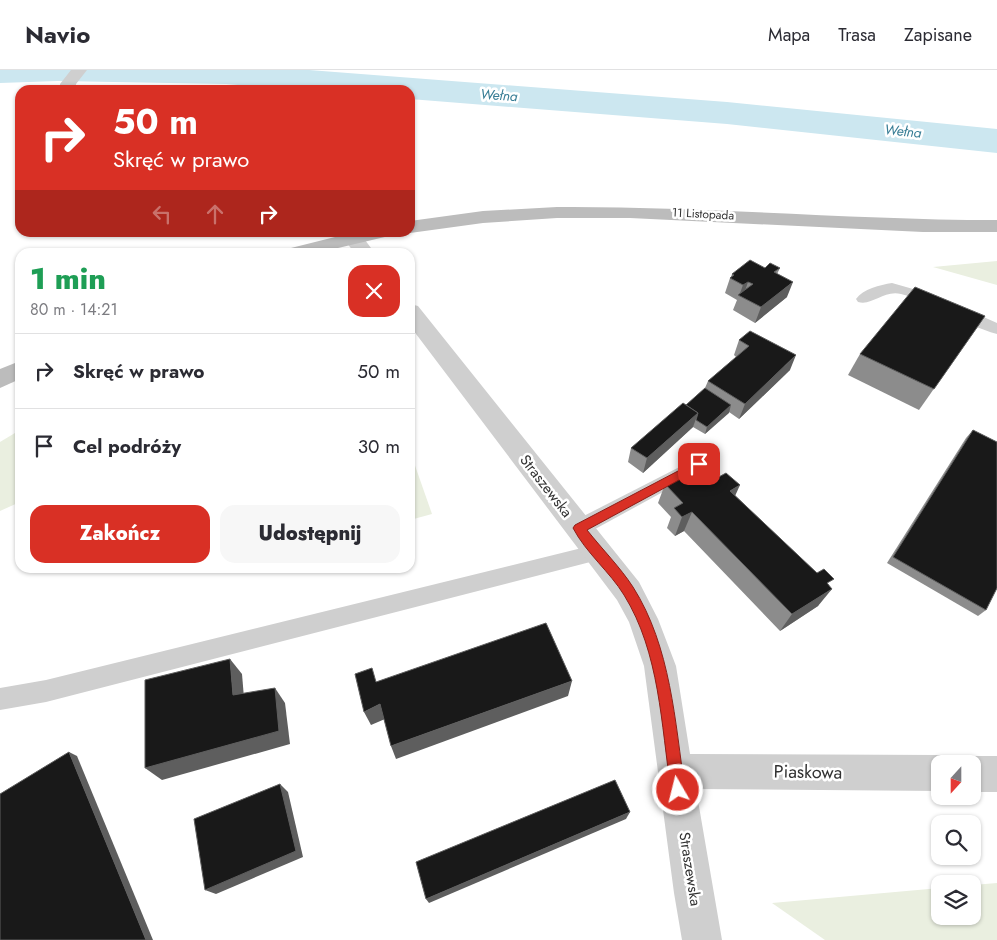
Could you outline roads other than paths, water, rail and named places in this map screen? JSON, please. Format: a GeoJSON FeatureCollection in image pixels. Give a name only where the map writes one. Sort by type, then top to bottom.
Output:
{"type":"FeatureCollection","features":[{"type":"Feature","properties":{"kind":"main road","name":"11 Listopada"},"geometry":{"type":"LineString","coordinates":[[415,227],[498,216],[607,211],[900,225],[997,226]]}},
{"type":"Feature","properties":{"kind":"main road"},"geometry":{"type":"LineString","coordinates":[[319,248],[367,237]]}},
{"type":"Feature","properties":{"kind":"main road"},"geometry":{"type":"LineString","coordinates":[[0,380],[15,371]]}},
{"type":"Feature","properties":{"kind":"street"},"geometry":{"type":"LineString","coordinates":[[69,85],[79,70]]}},
{"type":"Feature","properties":{"kind":"street","name":"Straszewska"},"geometry":{"type":"LineString","coordinates":[[415,317],[628,590],[643,619],[660,666],[702,940]]}},
{"type":"Feature","properties":{"kind":"street","name":"Piaskowa"},"geometry":{"type":"LineString","coordinates":[[675,771],[931,773]]}},
{"type":"Feature","properties":{"kind":"street"},"geometry":{"type":"LineString","coordinates":[[981,774],[997,774]]}},
{"type":"Feature","properties":{"kind":"lane"},"geometry":{"type":"LineString","coordinates":[[863,299],[882,290],[892,288],[911,292],[997,329]]}},
{"type":"Feature","properties":{"kind":"lane"},"geometry":{"type":"LineString","coordinates":[[579,528],[699,464]]}},
{"type":"Feature","properties":{"kind":"lane"},"geometry":{"type":"LineString","coordinates":[[0,699],[46,690],[598,552]]}},
{"type":"Feature","properties":{"kind":"waterway","name":"Wełna"},"geometry":{"type":"LineString","coordinates":[[0,73],[58,71],[226,74],[367,85]]}},
{"type":"Feature","properties":{"kind":"waterway","name":"Wełna"},"geometry":{"type":"LineString","coordinates":[[415,89],[727,113],[997,141]]}}]}
